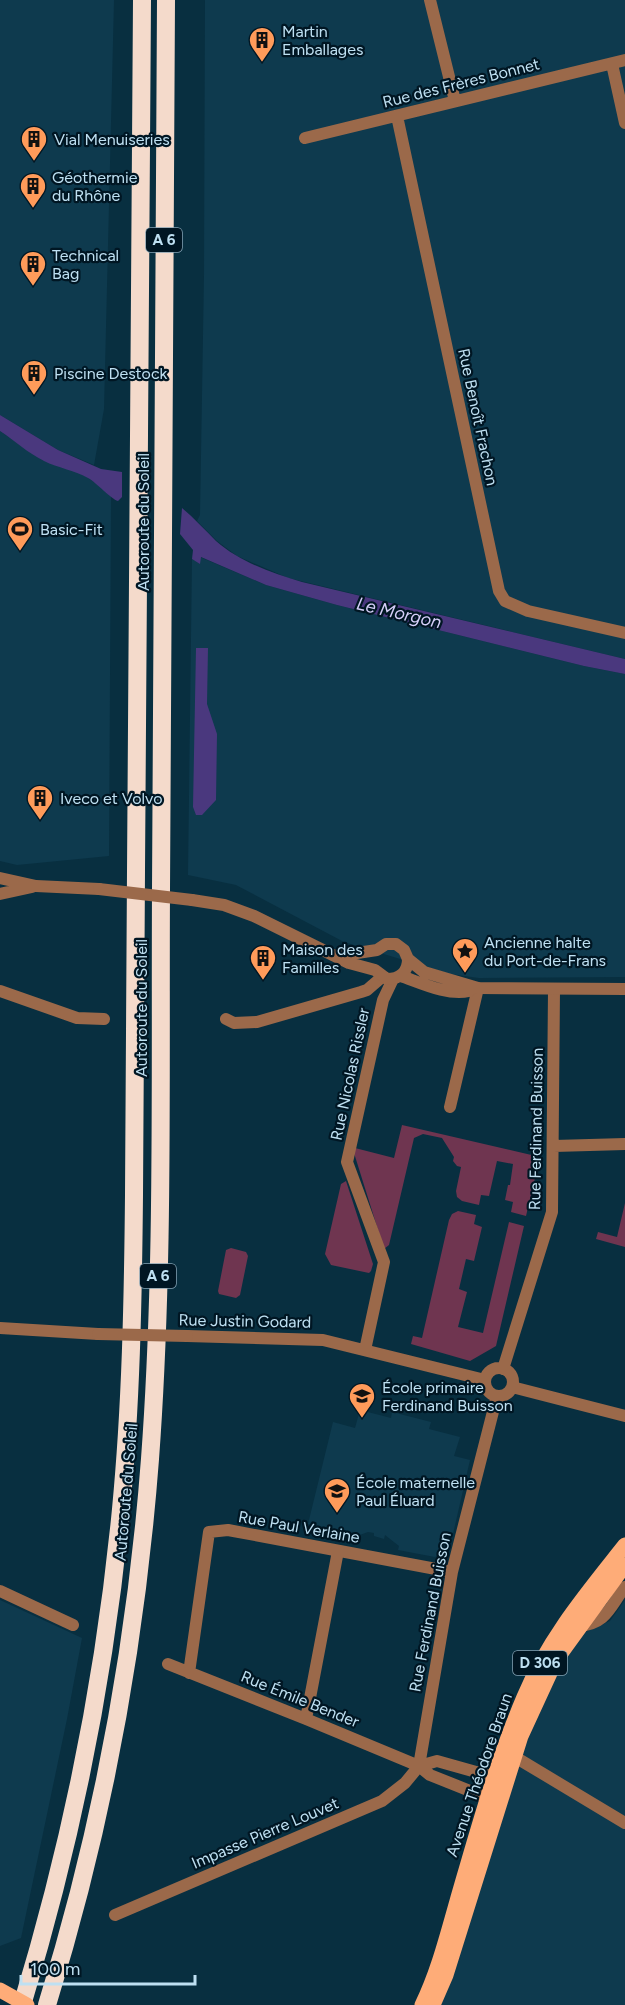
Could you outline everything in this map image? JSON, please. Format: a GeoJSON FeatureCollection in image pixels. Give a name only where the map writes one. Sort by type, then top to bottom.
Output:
{"type":"FeatureCollection","features":[{"type":"Feature","properties":{"kind":"highway","name":"Autoroute du Soleil"},"geometry":{"type":"LineString","coordinates":[[22,2005],[65,1843],[90,1727],[111,1594],[124,1472],[133,1303],[142,0]]}},
{"type":"Feature","properties":{"kind":"highway","name":"Autoroute du Soleil"},"geometry":{"type":"LineString","coordinates":[[49,2005],[90,1849],[123,1686],[139,1573],[153,1416],[158,1292],[166,0]]}},
{"type":"Feature","properties":{"kind":"main road","name":"Avenue Théodore Braun"},"geometry":{"type":"LineString","coordinates":[[422,2005],[494,1801],[524,1695],[542,1658],[567,1618],[625,1545]]}},
{"type":"Feature","properties":{"kind":"main road","name":"Avenue Théodore Braun"},"geometry":{"type":"LineString","coordinates":[[501,1779],[515,1757],[520,1736],[556,1660],[625,1565]]}},
{"type":"Feature","properties":{"kind":"main road","name":"Avenue Théodore Braun"},"geometry":{"type":"LineString","coordinates":[[433,2005],[446,1975],[494,1801]]}},
{"type":"Feature","properties":{"kind":"main road"},"geometry":{"type":"LineString","coordinates":[[0,1990],[27,2005]]}},
{"type":"Feature","properties":{"kind":"street"},"geometry":{"type":"LineString","coordinates":[[430,0],[454,101]]}},
{"type":"Feature","properties":{"kind":"street","name":"Rue des Frères Bonnet"},"geometry":{"type":"LineString","coordinates":[[305,138],[625,60]]}},
{"type":"Feature","properties":{"kind":"street"},"geometry":{"type":"LineString","coordinates":[[612,64],[625,123]]}},
{"type":"Feature","properties":{"kind":"street","name":"Rue Benoît Frachon"},"geometry":{"type":"LineString","coordinates":[[397,116],[499,591],[505,601],[528,611],[625,633]]}},
{"type":"Feature","properties":{"kind":"street"},"geometry":{"type":"LineString","coordinates":[[0,878],[36,886],[99,889],[192,900],[238,909],[273,924],[349,963],[441,989],[464,992],[478,988]]}},
{"type":"Feature","properties":{"kind":"street"},"geometry":{"type":"LineString","coordinates":[[0,894],[36,886]]}},
{"type":"Feature","properties":{"kind":"street"},"geometry":{"type":"LineString","coordinates":[[337,956],[377,950],[386,944],[396,944],[404,950],[408,959],[424,972],[478,988],[625,989]]}},
{"type":"Feature","properties":{"kind":"street"},"geometry":{"type":"LineString","coordinates":[[377,950],[373,959],[388,975]]}},
{"type":"Feature","properties":{"kind":"street"},"geometry":{"type":"LineString","coordinates":[[226,1019],[234,1023],[269,1020],[367,990],[388,975],[407,969],[408,959]]}},
{"type":"Feature","properties":{"kind":"street","name":"Rue Nicolas Rissler"},"geometry":{"type":"LineString","coordinates":[[365,1350],[384,1262],[347,1162],[388,975]]}},
{"type":"Feature","properties":{"kind":"street"},"geometry":{"type":"LineString","coordinates":[[450,1107],[478,988]]}},
{"type":"Feature","properties":{"kind":"street","name":"Rue Ferdinand Buisson"},"geometry":{"type":"LineString","coordinates":[[503,1369],[552,1212],[554,990]]}},
{"type":"Feature","properties":{"kind":"street"},"geometry":{"type":"LineString","coordinates":[[0,991],[77,1018],[104,1019]]}},
{"type":"Feature","properties":{"kind":"street"},"geometry":{"type":"LineString","coordinates":[[554,1146],[625,1144]]}},
{"type":"Feature","properties":{"kind":"street","name":"Rue Justin Godard"},"geometry":{"type":"LineString","coordinates":[[0,1328],[98,1334],[323,1340],[485,1380]]}},
{"type":"Feature","properties":{"kind":"street"},"geometry":{"type":"LineString","coordinates":[[493,1369],[503,1369],[512,1378],[512,1387],[506,1394],[497,1395],[487,1388],[485,1380],[493,1369]]}},
{"type":"Feature","properties":{"kind":"street"},"geometry":{"type":"LineString","coordinates":[[512,1387],[625,1416]]}},
{"type":"Feature","properties":{"kind":"street","name":"Rue Ferdinand Buisson"},"geometry":{"type":"LineString","coordinates":[[419,1766],[452,1572],[497,1395]]}},
{"type":"Feature","properties":{"kind":"street","name":"Rue Paul Verlaine"},"geometry":{"type":"LineString","coordinates":[[189,1673],[209,1532],[228,1530],[452,1572]]}},
{"type":"Feature","properties":{"kind":"street"},"geometry":{"type":"LineString","coordinates":[[306,1719],[338,1551]]}},
{"type":"Feature","properties":{"kind":"street"},"geometry":{"type":"LineString","coordinates":[[579,1626],[592,1625],[601,1621],[625,1587]]}},
{"type":"Feature","properties":{"kind":"street"},"geometry":{"type":"LineString","coordinates":[[0,1591],[73,1625]]}},
{"type":"Feature","properties":{"kind":"street","name":"Rue Émile Bender"},"geometry":{"type":"LineString","coordinates":[[168,1664],[419,1766],[430,1775],[494,1801]]}},
{"type":"Feature","properties":{"kind":"street"},"geometry":{"type":"LineString","coordinates":[[515,1757],[625,1823]]}},
{"type":"Feature","properties":{"kind":"street","name":"Rue Émile Bender"},"geometry":{"type":"LineString","coordinates":[[419,1766],[437,1761],[501,1779]]}},
{"type":"Feature","properties":{"kind":"street","name":"Impasse Pierre Louvet"},"geometry":{"type":"LineString","coordinates":[[115,1915],[382,1801],[405,1783],[419,1766]]}},
{"type":"Feature","properties":{"kind":"shaded area"},"geometry":{"type":"Polygon","coordinates":[[[0,0],[114,0],[104,409],[94,465],[58,450],[0,415],[0,0]]]}},
{"type":"Feature","properties":{"kind":"shaded area"},"geometry":{"type":"Polygon","coordinates":[[[205,0],[625,0],[625,659],[288,578],[237,556],[217,541],[197,521],[200,515],[204,276],[205,0]]]}},
{"type":"Feature","properties":{"kind":"shaded area"},"geometry":{"type":"Polygon","coordinates":[[[0,431],[42,460],[70,468],[87,477],[111,496],[109,856],[17,865],[0,861],[0,431]]]}},
{"type":"Feature","properties":{"kind":"shaded area"},"geometry":{"type":"Polygon","coordinates":[[[200,557],[266,585],[337,605],[625,674],[625,977],[479,978],[450,974],[344,942],[236,885],[188,875],[192,559],[200,563],[200,557]]]}},
{"type":"Feature","properties":{"kind":"shaded area"},"geometry":{"type":"Polygon","coordinates":[[[402,1125],[540,1157],[526,1216],[511,1212],[513,1202],[505,1200],[513,1164],[497,1161],[489,1196],[481,1195],[479,1205],[462,1201],[457,1197],[456,1191],[461,1167],[453,1161],[454,1157],[442,1138],[423,1134],[414,1138],[389,1245],[384,1249],[354,1153],[355,1148],[394,1158],[402,1125]]]}},
{"type":"Feature","properties":{"kind":"shaded area"},"geometry":{"type":"Polygon","coordinates":[[[346,1181],[373,1264],[369,1273],[331,1265],[325,1254],[341,1184],[346,1181]]]}},
{"type":"Feature","properties":{"kind":"shaded area"},"geometry":{"type":"Polygon","coordinates":[[[625,1203],[625,1247],[596,1239],[598,1232],[617,1237],[625,1203]]]}},
{"type":"Feature","properties":{"kind":"shaded area"},"geometry":{"type":"Polygon","coordinates":[[[458,1211],[476,1215],[474,1224],[482,1227],[474,1261],[466,1259],[459,1289],[467,1292],[458,1327],[483,1333],[509,1222],[524,1226],[496,1346],[470,1361],[411,1344],[413,1336],[422,1338],[449,1220],[452,1214],[458,1211]]]}},
{"type":"Feature","properties":{"kind":"shaded area"},"geometry":{"type":"Polygon","coordinates":[[[231,1248],[246,1252],[248,1256],[240,1295],[236,1298],[219,1294],[218,1291],[226,1250],[231,1248]]]}},
{"type":"Feature","properties":{"kind":"shaded area"},"geometry":{"type":"Polygon","coordinates":[[[360,1410],[391,1418],[392,1412],[431,1422],[429,1429],[460,1437],[454,1456],[470,1460],[450,1547],[435,1557],[398,1550],[399,1546],[385,1535],[384,1539],[368,1532],[354,1537],[348,1531],[308,1524],[333,1422],[355,1428],[360,1410]]]}},
{"type":"Feature","properties":{"kind":"shaded area"},"geometry":{"type":"Polygon","coordinates":[[[0,1600],[82,1638],[21,1938],[0,1946],[0,1600]]]}},
{"type":"Feature","properties":{"kind":"shaded area"},"geometry":{"type":"Polygon","coordinates":[[[625,1600],[625,2005],[441,2005],[524,1738],[576,1636],[610,1621],[625,1600]]]}},
{"type":"Feature","properties":{"kind":"water"},"geometry":{"type":"Polygon","coordinates":[[[0,415],[58,450],[101,469],[122,472],[122,497],[118,501],[115,500],[88,478],[32,454],[0,431],[0,415]]]}},
{"type":"Feature","properties":{"kind":"water","name":"Le Morgon"},"geometry":{"type":"Polygon","coordinates":[[[182,508],[225,548],[268,571],[302,582],[625,659],[625,674],[337,605],[266,585],[201,557],[200,564],[192,559],[193,550],[180,534],[182,508]]]}},
{"type":"Feature","properties":{"kind":"water"},"geometry":{"type":"Polygon","coordinates":[[[196,648],[208,648],[207,704],[217,734],[216,800],[202,815],[196,815],[193,807],[196,648]]]}},
{"type":"Feature","properties":{"kind":"place","name":"Martin Emballages"},"geometry":{"type":"Point","coordinates":[262,63]}},
{"type":"Feature","properties":{"kind":"place","name":"Vial Menuiseries"},"geometry":{"type":"Point","coordinates":[34,162]}},
{"type":"Feature","properties":{"kind":"place","name":"Géothermie du Rhône"},"geometry":{"type":"Point","coordinates":[33,209]}},
{"type":"Feature","properties":{"kind":"place","name":"Technical Bag"},"geometry":{"type":"Point","coordinates":[33,287]}},
{"type":"Feature","properties":{"kind":"place","name":"Piscine Destock"},"geometry":{"type":"Point","coordinates":[34,396]}},
{"type":"Feature","properties":{"kind":"place","name":"Basic-Fit"},"geometry":{"type":"Point","coordinates":[20,552]}},
{"type":"Feature","properties":{"kind":"place","name":"Iveco et Volvo"},"geometry":{"type":"Point","coordinates":[40,821]}},
{"type":"Feature","properties":{"kind":"place","name":"Ancienne halte du Port-de-Frans"},"geometry":{"type":"Point","coordinates":[465,974]}},
{"type":"Feature","properties":{"kind":"place","name":"Maison des Familles"},"geometry":{"type":"Point","coordinates":[263,981]}},
{"type":"Feature","properties":{"kind":"place","name":"École primaire Ferdinand Buisson"},"geometry":{"type":"Point","coordinates":[362,1419]}},
{"type":"Feature","properties":{"kind":"place","name":"École maternelle Paul Éluard"},"geometry":{"type":"Point","coordinates":[337,1514]}}]}
